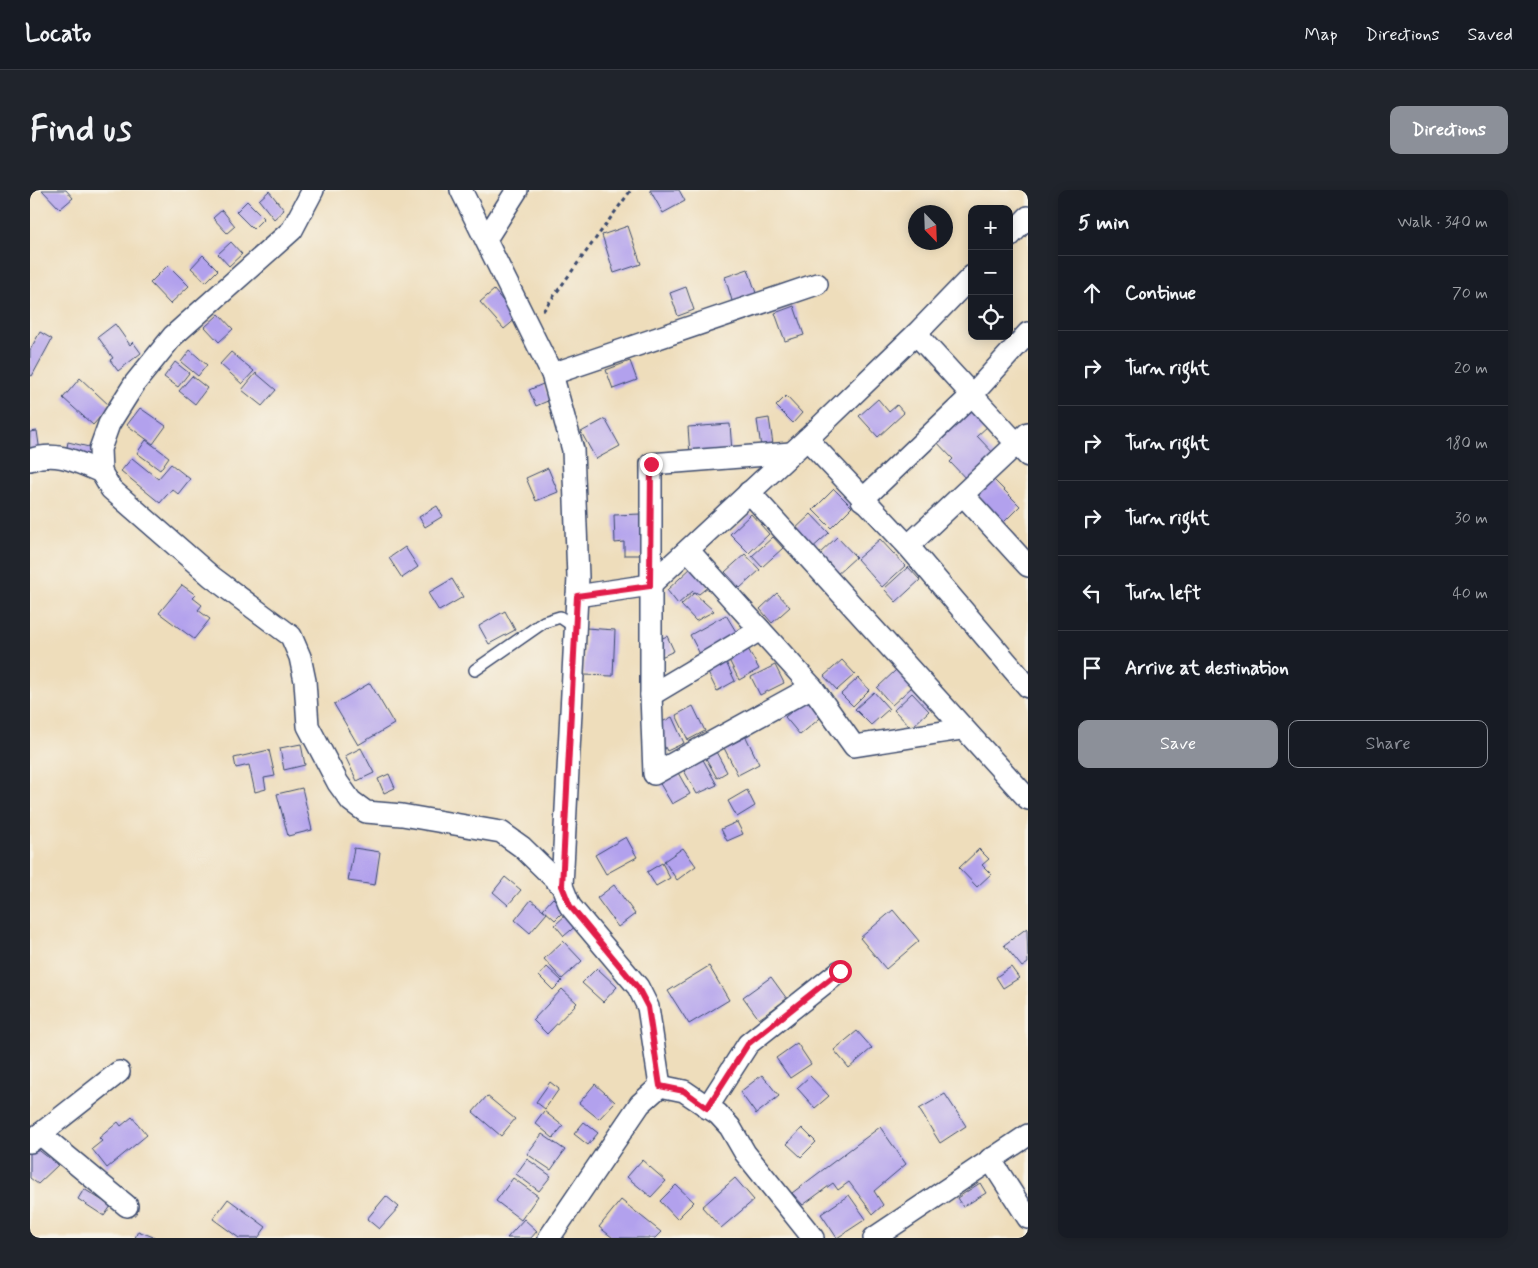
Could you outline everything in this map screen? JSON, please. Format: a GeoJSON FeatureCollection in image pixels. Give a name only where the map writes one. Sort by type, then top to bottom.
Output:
{"type":"FeatureCollection","features":[{"type":"Feature","properties":{"kind":"street"},"geometry":{"type":"LineString","coordinates":[[313,190],[292,230],[173,336],[135,383],[109,424],[100,449],[101,472],[111,489],[212,577],[291,636],[302,665],[308,726],[338,782],[351,801],[366,812],[402,815],[500,832],[522,847],[562,886],[575,913],[638,988],[648,1007],[660,1086]]}},
{"type":"Feature","properties":{"kind":"street"},"geometry":{"type":"LineString","coordinates":[[461,190],[528,330],[552,374],[572,450],[576,479],[577,596],[562,886]]}},
{"type":"Feature","properties":{"kind":"street"},"geometry":{"type":"LineString","coordinates":[[486,239],[517,190]]}},
{"type":"Feature","properties":{"kind":"street"},"geometry":{"type":"LineString","coordinates":[[1013,233],[1028,217]]}},
{"type":"Feature","properties":{"kind":"street"},"geometry":{"type":"LineString","coordinates":[[577,596],[650,586],[807,439],[916,334],[968,280]]}},
{"type":"Feature","properties":{"kind":"street"},"geometry":{"type":"LineString","coordinates":[[552,374],[817,284]]}},
{"type":"Feature","properties":{"kind":"street"},"geometry":{"type":"LineString","coordinates":[[862,500],[972,395],[1028,333]]}},
{"type":"Feature","properties":{"kind":"street"},"geometry":{"type":"LineString","coordinates":[[908,546],[1024,445],[972,395],[916,334]]}},
{"type":"Feature","properties":{"kind":"street"},"geometry":{"type":"LineString","coordinates":[[807,439],[862,500],[908,546],[1028,687]]}},
{"type":"Feature","properties":{"kind":"street"},"geometry":{"type":"LineString","coordinates":[[791,453],[651,464],[651,695],[654,774],[812,687]]}},
{"type":"Feature","properties":{"kind":"street"},"geometry":{"type":"LineString","coordinates":[[30,460],[42,455],[59,455],[101,472]]}},
{"type":"Feature","properties":{"kind":"street"},"geometry":{"type":"LineString","coordinates":[[749,492],[962,729],[1028,799]]}},
{"type":"Feature","properties":{"kind":"street"},"geometry":{"type":"LineString","coordinates":[[964,496],[1028,566]]}},
{"type":"Feature","properties":{"kind":"street"},"geometry":{"type":"LineString","coordinates":[[689,551],[812,687],[854,746],[962,729]]}},
{"type":"Feature","properties":{"kind":"street"},"geometry":{"type":"LineString","coordinates":[[651,695],[760,630]]}},
{"type":"Feature","properties":{"kind":"street"},"geometry":{"type":"LineString","coordinates":[[707,1108],[748,1044],[840,971]]}},
{"type":"Feature","properties":{"kind":"street"},"geometry":{"type":"LineString","coordinates":[[119,1072],[35,1138],[127,1206]]}},
{"type":"Feature","properties":{"kind":"street"},"geometry":{"type":"LineString","coordinates":[[660,1086],[684,1091],[718,1114],[730,1127],[745,1153],[813,1238]]}},
{"type":"Feature","properties":{"kind":"street"},"geometry":{"type":"LineString","coordinates":[[549,1238],[640,1104],[660,1086]]}},
{"type":"Feature","properties":{"kind":"street"},"geometry":{"type":"LineString","coordinates":[[874,1238],[1028,1134]]}},
{"type":"Feature","properties":{"kind":"street"},"geometry":{"type":"LineString","coordinates":[[990,1159],[1028,1218]]}},
{"type":"Feature","properties":{"kind":"lane"},"geometry":{"type":"LineString","coordinates":[[475,670],[544,622],[560,616],[576,628]]}},
{"type":"Feature","properties":{"kind":"path"},"geometry":{"type":"LineString","coordinates":[[528,330],[631,190]]}},
{"type":"Feature","properties":{"kind":"building"},"geometry":{"type":"Polygon","coordinates":[[[42,190],[66,190],[73,198],[60,209],[42,190]]]}},
{"type":"Feature","properties":{"kind":"building"},"geometry":{"type":"Polygon","coordinates":[[[650,190],[679,190],[685,201],[663,213],[650,190]]]}},
{"type":"Feature","properties":{"kind":"building"},"geometry":{"type":"Polygon","coordinates":[[[269,191],[284,210],[274,219],[259,200],[269,191]]]}},
{"type":"Feature","properties":{"kind":"building"},"geometry":{"type":"Polygon","coordinates":[[[247,201],[264,218],[253,229],[236,212],[247,201]]]}},
{"type":"Feature","properties":{"kind":"building"},"geometry":{"type":"Polygon","coordinates":[[[222,210],[235,226],[227,233],[213,218],[222,210]]]}},
{"type":"Feature","properties":{"kind":"building"},"geometry":{"type":"Polygon","coordinates":[[[628,226],[641,264],[614,273],[602,235],[628,226]]]}},
{"type":"Feature","properties":{"kind":"building"},"geometry":{"type":"Polygon","coordinates":[[[231,242],[242,254],[229,266],[218,254],[231,242]]]}},
{"type":"Feature","properties":{"kind":"building"},"geometry":{"type":"Polygon","coordinates":[[[203,255],[218,270],[206,282],[191,268],[203,255]]]}},
{"type":"Feature","properties":{"kind":"building"},"geometry":{"type":"Polygon","coordinates":[[[168,265],[189,286],[170,304],[150,283],[168,265]]]}},
{"type":"Feature","properties":{"kind":"building"},"geometry":{"type":"Polygon","coordinates":[[[748,269],[757,296],[733,304],[725,277],[748,269]]]}},
{"type":"Feature","properties":{"kind":"building"},"geometry":{"type":"Polygon","coordinates":[[[686,287],[694,310],[678,316],[670,293],[686,287]]]}},
{"type":"Feature","properties":{"kind":"building"},"geometry":{"type":"Polygon","coordinates":[[[494,290],[517,318],[504,329],[480,302],[494,290]]]}},
{"type":"Feature","properties":{"kind":"building"},"geometry":{"type":"Polygon","coordinates":[[[794,306],[804,335],[785,341],[775,313],[794,306]]]}},
{"type":"Feature","properties":{"kind":"building"},"geometry":{"type":"Polygon","coordinates":[[[219,314],[233,329],[219,342],[205,327],[219,314]]]}},
{"type":"Feature","properties":{"kind":"building"},"geometry":{"type":"Polygon","coordinates":[[[115,324],[130,345],[133,342],[141,353],[118,371],[110,360],[113,358],[98,337],[115,324]]]}},
{"type":"Feature","properties":{"kind":"building"},"geometry":{"type":"Polygon","coordinates":[[[40,332],[52,339],[32,376],[30,375],[30,350],[40,332]]]}},
{"type":"Feature","properties":{"kind":"building"},"geometry":{"type":"Polygon","coordinates":[[[190,350],[207,365],[198,376],[181,362],[190,350]]]}},
{"type":"Feature","properties":{"kind":"building"},"geometry":{"type":"Polygon","coordinates":[[[231,352],[254,371],[242,384],[220,364],[231,352]]]}},
{"type":"Feature","properties":{"kind":"building"},"geometry":{"type":"Polygon","coordinates":[[[630,361],[637,380],[613,389],[606,370],[630,361]]]}},
{"type":"Feature","properties":{"kind":"building"},"geometry":{"type":"Polygon","coordinates":[[[175,362],[189,373],[178,387],[164,377],[175,362]]]}},
{"type":"Feature","properties":{"kind":"building"},"geometry":{"type":"Polygon","coordinates":[[[256,373],[276,390],[262,406],[242,390],[256,373]]]}},
{"type":"Feature","properties":{"kind":"building"},"geometry":{"type":"Polygon","coordinates":[[[192,376],[207,388],[195,404],[179,391],[192,376]]]}},
{"type":"Feature","properties":{"kind":"building"},"geometry":{"type":"Polygon","coordinates":[[[80,378],[110,406],[93,425],[63,398],[80,378]]]}},
{"type":"Feature","properties":{"kind":"building"},"geometry":{"type":"Polygon","coordinates":[[[543,384],[550,400],[536,406],[529,390],[543,384]]]}},
{"type":"Feature","properties":{"kind":"building"},"geometry":{"type":"Polygon","coordinates":[[[786,396],[802,413],[793,423],[776,406],[786,396]]]}},
{"type":"Feature","properties":{"kind":"building"},"geometry":{"type":"Polygon","coordinates":[[[878,399],[889,412],[897,405],[904,413],[878,437],[859,416],[878,399]]]}},
{"type":"Feature","properties":{"kind":"building"},"geometry":{"type":"Polygon","coordinates":[[[968,405],[988,426],[977,436],[996,456],[969,482],[950,462],[953,459],[933,438],[968,405]]]}},
{"type":"Feature","properties":{"kind":"building"},"geometry":{"type":"Polygon","coordinates":[[[140,408],[166,426],[153,444],[127,425],[140,408]]]}},
{"type":"Feature","properties":{"kind":"building"},"geometry":{"type":"Polygon","coordinates":[[[769,418],[773,444],[761,447],[757,420],[769,418]]]}},
{"type":"Feature","properties":{"kind":"building"},"geometry":{"type":"Polygon","coordinates":[[[605,419],[620,446],[596,459],[581,432],[605,419]]]}},
{"type":"Feature","properties":{"kind":"building"},"geometry":{"type":"Polygon","coordinates":[[[730,424],[732,452],[690,455],[688,427],[730,424]]]}},
{"type":"Feature","properties":{"kind":"building"},"geometry":{"type":"Polygon","coordinates":[[[37,431],[40,452],[30,453],[30,432],[37,431]]]}},
{"type":"Feature","properties":{"kind":"building"},"geometry":{"type":"Polygon","coordinates":[[[146,440],[169,457],[160,470],[137,453],[146,440]]]}},
{"type":"Feature","properties":{"kind":"building"},"geometry":{"type":"Polygon","coordinates":[[[68,442],[93,448],[90,462],[65,457],[68,442]]]}},
{"type":"Feature","properties":{"kind":"building"},"geometry":{"type":"Polygon","coordinates":[[[132,458],[158,479],[171,464],[190,479],[178,494],[172,489],[160,503],[121,471],[132,458]]]}},
{"type":"Feature","properties":{"kind":"building"},"geometry":{"type":"Polygon","coordinates":[[[548,468],[558,492],[536,501],[526,478],[548,468]]]}},
{"type":"Feature","properties":{"kind":"building"},"geometry":{"type":"Polygon","coordinates":[[[989,475],[1020,506],[1000,526],[977,503],[981,499],[974,491],[989,475]]]}},
{"type":"Feature","properties":{"kind":"building"},"geometry":{"type":"Polygon","coordinates":[[[834,489],[852,507],[831,528],[813,510],[834,489]]]}},
{"type":"Feature","properties":{"kind":"building"},"geometry":{"type":"Polygon","coordinates":[[[437,506],[443,516],[425,527],[419,517],[437,506]]]}},
{"type":"Feature","properties":{"kind":"building"},"geometry":{"type":"Polygon","coordinates":[[[641,514],[643,555],[624,555],[624,542],[615,543],[614,515],[641,514]]]}},
{"type":"Feature","properties":{"kind":"building"},"geometry":{"type":"Polygon","coordinates":[[[751,514],[769,534],[749,553],[730,534],[751,514]]]}},
{"type":"Feature","properties":{"kind":"building"},"geometry":{"type":"Polygon","coordinates":[[[811,514],[829,533],[810,550],[793,531],[811,514]]]}},
{"type":"Feature","properties":{"kind":"building"},"geometry":{"type":"Polygon","coordinates":[[[773,537],[783,548],[762,567],[752,556],[773,537]]]}},
{"type":"Feature","properties":{"kind":"building"},"geometry":{"type":"Polygon","coordinates":[[[837,537],[856,557],[835,576],[817,556],[837,537]]]}},
{"type":"Feature","properties":{"kind":"building"},"geometry":{"type":"Polygon","coordinates":[[[880,539],[905,566],[882,587],[857,559],[880,539]]]}},
{"type":"Feature","properties":{"kind":"building"},"geometry":{"type":"Polygon","coordinates":[[[405,547],[418,567],[402,578],[389,558],[405,547]]]}},
{"type":"Feature","properties":{"kind":"building"},"geometry":{"type":"Polygon","coordinates":[[[745,554],[760,570],[740,588],[725,572],[745,554]]]}},
{"type":"Feature","properties":{"kind":"building"},"geometry":{"type":"Polygon","coordinates":[[[692,567],[709,586],[699,594],[693,591],[678,604],[667,590],[692,567]]]}},
{"type":"Feature","properties":{"kind":"building"},"geometry":{"type":"Polygon","coordinates":[[[908,567],[920,580],[896,602],[884,589],[908,567]]]}},
{"type":"Feature","properties":{"kind":"building"},"geometry":{"type":"Polygon","coordinates":[[[452,579],[463,597],[439,611],[428,593],[452,579]]]}},
{"type":"Feature","properties":{"kind":"building"},"geometry":{"type":"Polygon","coordinates":[[[182,585],[196,595],[193,598],[202,605],[198,610],[210,619],[194,639],[159,613],[182,585]]]}},
{"type":"Feature","properties":{"kind":"building"},"geometry":{"type":"Polygon","coordinates":[[[694,593],[714,611],[696,621],[681,605],[694,593]]]}},
{"type":"Feature","properties":{"kind":"building"},"geometry":{"type":"Polygon","coordinates":[[[777,593],[790,607],[772,623],[760,609],[777,593]]]}},
{"type":"Feature","properties":{"kind":"building"},"geometry":{"type":"Polygon","coordinates":[[[505,611],[515,630],[489,644],[479,626],[505,611]]]}},
{"type":"Feature","properties":{"kind":"building"},"geometry":{"type":"Polygon","coordinates":[[[726,615],[738,635],[701,656],[690,635],[726,615]]]}},
{"type":"Feature","properties":{"kind":"building"},"geometry":{"type":"Polygon","coordinates":[[[586,628],[615,630],[613,676],[584,675],[586,628]]]}},
{"type":"Feature","properties":{"kind":"building"},"geometry":{"type":"Polygon","coordinates":[[[667,636],[674,651],[661,657],[654,642],[667,636]]]}},
{"type":"Feature","properties":{"kind":"building"},"geometry":{"type":"Polygon","coordinates":[[[746,645],[759,669],[739,680],[727,656],[746,645]]]}},
{"type":"Feature","properties":{"kind":"building"},"geometry":{"type":"Polygon","coordinates":[[[724,658],[735,681],[717,691],[705,667],[724,658]]]}},
{"type":"Feature","properties":{"kind":"building"},"geometry":{"type":"Polygon","coordinates":[[[842,660],[855,674],[837,690],[824,676],[842,660]]]}},
{"type":"Feature","properties":{"kind":"building"},"geometry":{"type":"Polygon","coordinates":[[[775,665],[784,683],[760,695],[751,677],[775,665]]]}},
{"type":"Feature","properties":{"kind":"building"},"geometry":{"type":"Polygon","coordinates":[[[896,670],[912,687],[892,705],[877,688],[896,670]]]}},
{"type":"Feature","properties":{"kind":"building"},"geometry":{"type":"Polygon","coordinates":[[[858,678],[869,690],[853,706],[841,694],[858,678]]]}},
{"type":"Feature","properties":{"kind":"building"},"geometry":{"type":"Polygon","coordinates":[[[370,683],[394,724],[358,745],[334,704],[370,683]]]}},
{"type":"Feature","properties":{"kind":"building"},"geometry":{"type":"Polygon","coordinates":[[[874,692],[889,709],[871,725],[855,709],[874,692]]]}},
{"type":"Feature","properties":{"kind":"building"},"geometry":{"type":"Polygon","coordinates":[[[912,693],[929,711],[911,728],[894,710],[912,693]]]}},
{"type":"Feature","properties":{"kind":"building"},"geometry":{"type":"Polygon","coordinates":[[[810,696],[825,714],[800,735],[785,717],[810,696]]]}},
{"type":"Feature","properties":{"kind":"building"},"geometry":{"type":"Polygon","coordinates":[[[693,706],[705,731],[688,740],[676,715],[693,706]]]}},
{"type":"Feature","properties":{"kind":"building"},"geometry":{"type":"Polygon","coordinates":[[[672,717],[684,743],[667,751],[654,726],[672,717]]]}},
{"type":"Feature","properties":{"kind":"building"},"geometry":{"type":"Polygon","coordinates":[[[746,737],[759,764],[738,775],[724,748],[746,737]]]}},
{"type":"Feature","properties":{"kind":"building"},"geometry":{"type":"Polygon","coordinates":[[[301,744],[305,765],[284,770],[280,748],[301,744]]]}},
{"type":"Feature","properties":{"kind":"building"},"geometry":{"type":"Polygon","coordinates":[[[361,748],[374,773],[357,781],[345,756],[361,748]]]}},
{"type":"Feature","properties":{"kind":"building"},"geometry":{"type":"Polygon","coordinates":[[[269,750],[275,776],[264,778],[266,789],[255,792],[249,765],[236,768],[234,758],[269,750]]]}},
{"type":"Feature","properties":{"kind":"building"},"geometry":{"type":"Polygon","coordinates":[[[715,750],[727,772],[717,778],[704,755],[715,750]]]}},
{"type":"Feature","properties":{"kind":"building"},"geometry":{"type":"Polygon","coordinates":[[[701,756],[717,785],[697,794],[682,767],[701,756]]]}},
{"type":"Feature","properties":{"kind":"building"},"geometry":{"type":"Polygon","coordinates":[[[677,771],[690,794],[672,804],[659,782],[677,771]]]}},
{"type":"Feature","properties":{"kind":"building"},"geometry":{"type":"Polygon","coordinates":[[[389,774],[395,788],[384,793],[378,779],[389,774]]]}},
{"type":"Feature","properties":{"kind":"building"},"geometry":{"type":"Polygon","coordinates":[[[302,788],[312,830],[288,836],[277,794],[302,788]]]}},
{"type":"Feature","properties":{"kind":"building"},"geometry":{"type":"Polygon","coordinates":[[[747,790],[755,806],[737,817],[728,801],[747,790]]]}},
{"type":"Feature","properties":{"kind":"building"},"geometry":{"type":"Polygon","coordinates":[[[737,822],[743,834],[727,841],[721,829],[737,822]]]}},
{"type":"Feature","properties":{"kind":"building"},"geometry":{"type":"Polygon","coordinates":[[[626,837],[637,857],[606,874],[595,855],[626,837]]]}},
{"type":"Feature","properties":{"kind":"building"},"geometry":{"type":"Polygon","coordinates":[[[354,848],[380,852],[375,885],[348,881],[354,848]]]}},
{"type":"Feature","properties":{"kind":"building"},"geometry":{"type":"Polygon","coordinates":[[[683,848],[696,866],[677,880],[664,861],[683,848]]]}},
{"type":"Feature","properties":{"kind":"building"},"geometry":{"type":"Polygon","coordinates":[[[979,849],[989,859],[982,865],[991,874],[977,887],[959,868],[979,849]]]}},
{"type":"Feature","properties":{"kind":"building"},"geometry":{"type":"Polygon","coordinates":[[[662,863],[670,878],[656,886],[647,872],[662,863]]]}},
{"type":"Feature","properties":{"kind":"building"},"geometry":{"type":"Polygon","coordinates":[[[505,877],[521,890],[508,905],[493,892],[505,877]]]}},
{"type":"Feature","properties":{"kind":"building"},"geometry":{"type":"Polygon","coordinates":[[[614,885],[635,914],[618,927],[597,898],[614,885]]]}},
{"type":"Feature","properties":{"kind":"building"},"geometry":{"type":"Polygon","coordinates":[[[553,898],[565,910],[555,920],[543,909],[553,898]]]}},
{"type":"Feature","properties":{"kind":"building"},"geometry":{"type":"Polygon","coordinates":[[[531,900],[547,913],[530,933],[515,920],[531,900]]]}},
{"type":"Feature","properties":{"kind":"building"},"geometry":{"type":"Polygon","coordinates":[[[893,910],[919,941],[886,969],[860,938],[893,910]]]}},
{"type":"Feature","properties":{"kind":"building"},"geometry":{"type":"Polygon","coordinates":[[[567,914],[577,925],[564,936],[555,925],[567,914]]]}},
{"type":"Feature","properties":{"kind":"building"},"geometry":{"type":"Polygon","coordinates":[[[1027,928],[1028,963],[1022,967],[1004,945],[1027,928]]]}},
{"type":"Feature","properties":{"kind":"building"},"geometry":{"type":"Polygon","coordinates":[[[563,941],[582,961],[562,979],[544,959],[563,941]]]}},
{"type":"Feature","properties":{"kind":"building"},"geometry":{"type":"Polygon","coordinates":[[[709,966],[729,1000],[689,1024],[668,991],[709,966]]]}},
{"type":"Feature","properties":{"kind":"building"},"geometry":{"type":"Polygon","coordinates":[[[547,967],[562,981],[553,990],[539,976],[547,967]]]}},
{"type":"Feature","properties":{"kind":"building"},"geometry":{"type":"Polygon","coordinates":[[[1011,967],[1019,978],[1003,988],[996,977],[1011,967]]]}},
{"type":"Feature","properties":{"kind":"building"},"geometry":{"type":"Polygon","coordinates":[[[597,968],[617,987],[603,1002],[582,983],[597,968]]]}},
{"type":"Feature","properties":{"kind":"building"},"geometry":{"type":"Polygon","coordinates":[[[771,977],[787,999],[759,1019],[743,997],[771,977]]]}},
{"type":"Feature","properties":{"kind":"building"},"geometry":{"type":"Polygon","coordinates":[[[562,989],[577,1003],[547,1034],[533,1020],[562,989]]]}},
{"type":"Feature","properties":{"kind":"building"},"geometry":{"type":"Polygon","coordinates":[[[857,1031],[872,1048],[849,1068],[834,1050],[857,1031]]]}},
{"type":"Feature","properties":{"kind":"building"},"geometry":{"type":"Polygon","coordinates":[[[797,1043],[811,1064],[790,1078],[776,1058],[797,1043]]]}},
{"type":"Feature","properties":{"kind":"building"},"geometry":{"type":"Polygon","coordinates":[[[762,1075],[779,1096],[756,1114],[740,1092],[762,1075]]]}},
{"type":"Feature","properties":{"kind":"building"},"geometry":{"type":"Polygon","coordinates":[[[810,1076],[829,1096],[815,1108],[797,1088],[810,1076]]]}},
{"type":"Feature","properties":{"kind":"building"},"geometry":{"type":"Polygon","coordinates":[[[550,1082],[559,1089],[545,1109],[536,1102],[550,1082]]]}},
{"type":"Feature","properties":{"kind":"building"},"geometry":{"type":"Polygon","coordinates":[[[595,1084],[615,1102],[599,1119],[579,1103],[595,1084]]]}},
{"type":"Feature","properties":{"kind":"building"},"geometry":{"type":"Polygon","coordinates":[[[945,1094],[966,1126],[940,1143],[919,1109],[945,1094]]]}},
{"type":"Feature","properties":{"kind":"building"},"geometry":{"type":"Polygon","coordinates":[[[487,1096],[515,1119],[501,1136],[473,1112],[487,1096]]]}},
{"type":"Feature","properties":{"kind":"building"},"geometry":{"type":"Polygon","coordinates":[[[544,1111],[563,1126],[553,1138],[535,1123],[544,1111]]]}},
{"type":"Feature","properties":{"kind":"building"},"geometry":{"type":"Polygon","coordinates":[[[132,1117],[147,1135],[107,1168],[92,1149],[102,1141],[99,1138],[118,1122],[121,1126],[132,1117]]]}},
{"type":"Feature","properties":{"kind":"building"},"geometry":{"type":"Polygon","coordinates":[[[584,1122],[598,1133],[588,1145],[574,1134],[584,1122]]]}},
{"type":"Feature","properties":{"kind":"building"},"geometry":{"type":"Polygon","coordinates":[[[880,1127],[906,1164],[874,1191],[883,1205],[873,1214],[849,1182],[838,1190],[833,1183],[803,1205],[792,1193],[880,1127]]]}},
{"type":"Feature","properties":{"kind":"building"},"geometry":{"type":"Polygon","coordinates":[[[802,1128],[816,1142],[801,1157],[787,1144],[802,1128]]]}},
{"type":"Feature","properties":{"kind":"building"},"geometry":{"type":"Polygon","coordinates":[[[542,1134],[565,1150],[551,1170],[527,1154],[542,1134]]]}},
{"type":"Feature","properties":{"kind":"building"},"geometry":{"type":"Polygon","coordinates":[[[36,1148],[58,1165],[38,1184],[30,1178],[30,1152],[36,1148]]]}},
{"type":"Feature","properties":{"kind":"building"},"geometry":{"type":"Polygon","coordinates":[[[527,1159],[551,1176],[539,1191],[516,1174],[527,1159]]]}},
{"type":"Feature","properties":{"kind":"building"},"geometry":{"type":"Polygon","coordinates":[[[642,1160],[666,1181],[651,1197],[627,1177],[642,1160]]]}},
{"type":"Feature","properties":{"kind":"building"},"geometry":{"type":"Polygon","coordinates":[[[513,1178],[538,1196],[521,1220],[496,1201],[513,1178]]]}},
{"type":"Feature","properties":{"kind":"building"},"geometry":{"type":"Polygon","coordinates":[[[735,1178],[754,1200],[721,1228],[702,1207],[735,1178]]]}},
{"type":"Feature","properties":{"kind":"building"},"geometry":{"type":"Polygon","coordinates":[[[980,1183],[986,1193],[963,1207],[957,1198],[980,1183]]]}},
{"type":"Feature","properties":{"kind":"building"},"geometry":{"type":"Polygon","coordinates":[[[676,1185],[694,1202],[677,1219],[660,1201],[676,1185]]]}},
{"type":"Feature","properties":{"kind":"building"},"geometry":{"type":"Polygon","coordinates":[[[84,1189],[111,1206],[104,1216],[78,1199],[84,1189]]]}},
{"type":"Feature","properties":{"kind":"building"},"geometry":{"type":"Polygon","coordinates":[[[849,1195],[866,1219],[837,1238],[821,1214],[849,1195]]]}},
{"type":"Feature","properties":{"kind":"building"},"geometry":{"type":"Polygon","coordinates":[[[386,1196],[399,1207],[379,1229],[367,1219],[386,1196]]]}},
{"type":"Feature","properties":{"kind":"building"},"geometry":{"type":"Polygon","coordinates":[[[228,1199],[266,1227],[258,1238],[239,1238],[213,1219],[228,1199]]]}},
{"type":"Feature","properties":{"kind":"building"},"geometry":{"type":"Polygon","coordinates":[[[621,1200],[661,1232],[655,1238],[613,1238],[599,1227],[621,1200]]]}},
{"type":"Feature","properties":{"kind":"building"},"geometry":{"type":"Polygon","coordinates":[[[524,1219],[537,1231],[531,1238],[507,1238],[524,1219]]]}},
{"type":"Feature","properties":{"kind":"building"},"geometry":{"type":"Polygon","coordinates":[[[138,1231],[156,1238],[135,1238],[138,1231]]]}},
{"type":"Feature","properties":{"kind":"route"},"geometry":{"type":"LineString","coordinates":[[651,464],[650,586],[577,596],[562,886],[570,906],[638,988],[648,1007],[660,1086],[684,1091],[707,1108],[748,1044],[777,1019],[840,971]]}}]}
